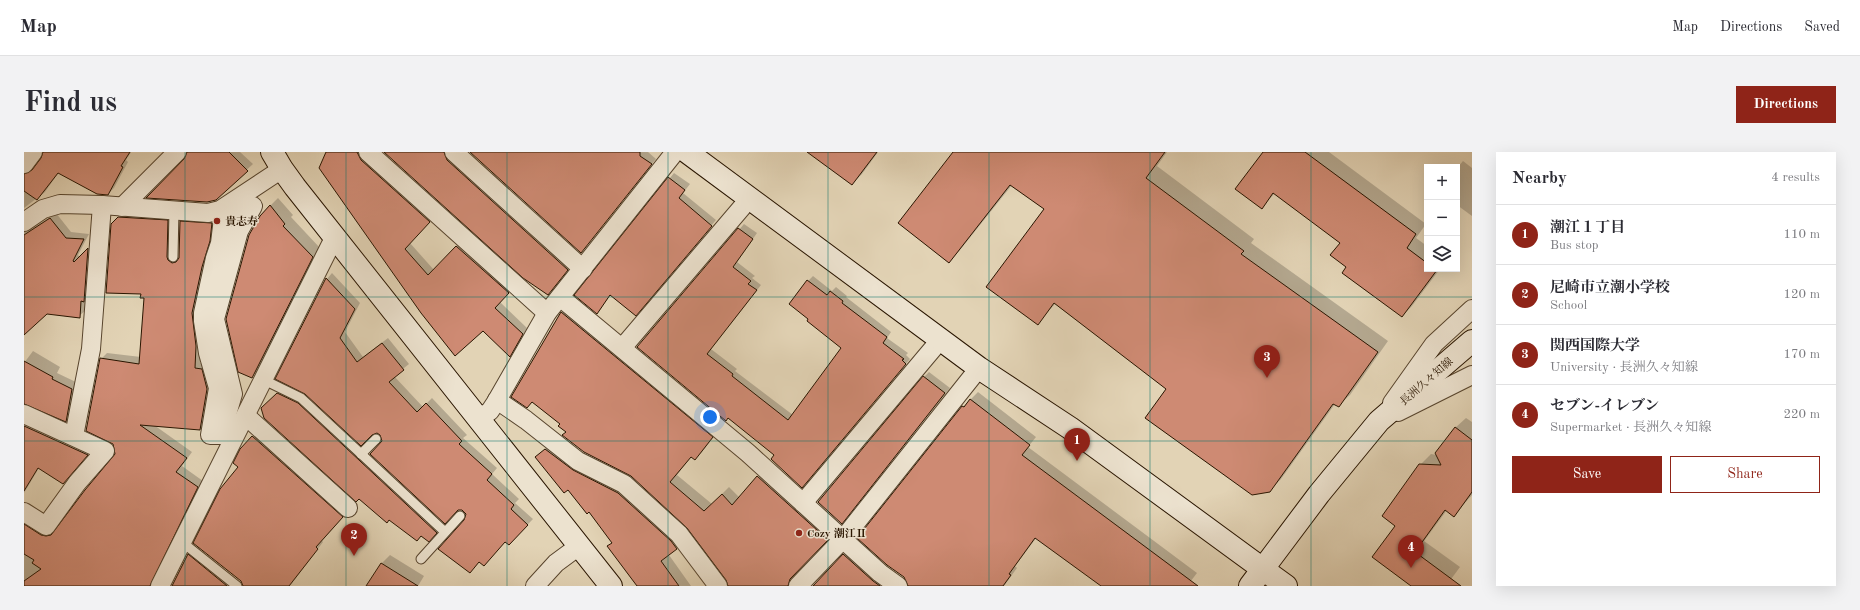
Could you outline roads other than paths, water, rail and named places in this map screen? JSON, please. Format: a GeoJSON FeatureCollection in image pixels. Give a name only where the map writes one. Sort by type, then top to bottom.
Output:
{"type":"FeatureCollection","features":[{"type":"Feature","properties":{"kind":"street"},"geometry":{"type":"LineString","coordinates":[[24,164],[33,152]]}},
{"type":"Feature","properties":{"kind":"street"},"geometry":{"type":"LineString","coordinates":[[122,207],[176,152]]}},
{"type":"Feature","properties":{"kind":"street"},"geometry":{"type":"LineString","coordinates":[[368,152],[547,313]]}},
{"type":"Feature","properties":{"kind":"street"},"geometry":{"type":"LineString","coordinates":[[454,152],[583,268]]}},
{"type":"Feature","properties":{"kind":"street"},"geometry":{"type":"LineString","coordinates":[[478,420],[490,411],[547,313],[675,152]]}},
{"type":"Feature","properties":{"kind":"street"},"geometry":{"type":"LineString","coordinates":[[687,152],[979,368],[1070,428],[1286,586]]}},
{"type":"Feature","properties":{"kind":"street"},"geometry":{"type":"LineString","coordinates":[[26,217],[43,209],[60,204],[102,205],[208,213],[220,210],[277,161],[478,420],[611,586]]}},
{"type":"Feature","properties":{"kind":"street"},"geometry":{"type":"LineString","coordinates":[[622,348],[750,199]]}},
{"type":"Feature","properties":{"kind":"street"},"geometry":{"type":"LineString","coordinates":[[74,436],[91,349],[102,205]]}},
{"type":"Feature","properties":{"kind":"street"},"geometry":{"type":"LineString","coordinates":[[253,206],[239,231],[215,319],[233,394],[221,435],[212,437],[218,388],[208,353],[202,321],[203,313],[215,258],[220,243],[223,218],[229,211],[253,206]]}},
{"type":"Feature","properties":{"kind":"street"},"geometry":{"type":"LineString","coordinates":[[160,586],[335,236]]}},
{"type":"Feature","properties":{"kind":"street"},"geometry":{"type":"LineString","coordinates":[[560,297],[748,453],[880,572],[898,586]]}},
{"type":"Feature","properties":{"kind":"street"},"geometry":{"type":"LineString","coordinates":[[1379,421],[1434,344],[1472,309]]}},
{"type":"Feature","properties":{"kind":"street"},"geometry":{"type":"LineString","coordinates":[[803,503],[941,339]]}},
{"type":"Feature","properties":{"kind":"street","name":"長洲久々知線"},"geometry":{"type":"LineString","coordinates":[[1250,586],[1319,494],[1379,421],[1472,340]]}},
{"type":"Feature","properties":{"kind":"street"},"geometry":{"type":"LineString","coordinates":[[798,586],[843,539],[979,368]]}},
{"type":"Feature","properties":{"kind":"street"},"geometry":{"type":"LineString","coordinates":[[1379,421],[1472,375]]}},
{"type":"Feature","properties":{"kind":"street"},"geometry":{"type":"LineString","coordinates":[[497,400],[526,420],[578,461],[624,484],[679,534],[718,586]]}},
{"type":"Feature","properties":{"kind":"street"},"geometry":{"type":"LineString","coordinates":[[24,414],[105,451],[77,483],[46,526],[24,512]]}},
{"type":"Feature","properties":{"kind":"street"},"geometry":{"type":"LineString","coordinates":[[246,416],[348,508]]}},
{"type":"Feature","properties":{"kind":"street"},"geometry":{"type":"LineString","coordinates":[[212,437],[231,445]]}},
{"type":"Feature","properties":{"kind":"street"},"geometry":{"type":"LineString","coordinates":[[535,586],[556,563],[580,546]]}},
{"type":"Feature","properties":{"kind":"lane"},"geometry":{"type":"LineString","coordinates":[[173,257],[174,211]]}},
{"type":"Feature","properties":{"kind":"lane"},"geometry":{"type":"LineString","coordinates":[[264,380],[301,398],[445,532]]}},
{"type":"Feature","properties":{"kind":"lane"},"geometry":{"type":"LineString","coordinates":[[361,454],[376,439]]}},
{"type":"Feature","properties":{"kind":"lane"},"geometry":{"type":"LineString","coordinates":[[420,559],[460,516]]}},
{"type":"Feature","properties":{"kind":"lane"},"geometry":{"type":"LineString","coordinates":[[182,542],[237,586]]}},
{"type":"Feature","properties":{"kind":"place","name":"貴志寿"},"geometry":{"type":"Point","coordinates":[217,221]}},
{"type":"Feature","properties":{"kind":"place","name":"関西国際大学"},"geometry":{"type":"Point","coordinates":[1267,378]}},
{"type":"Feature","properties":{"kind":"place","name":"潮江１丁目"},"geometry":{"type":"Point","coordinates":[1077,461]}},
{"type":"Feature","properties":{"kind":"place","name":"Cozy 潮江Ⅱ"},"geometry":{"type":"Point","coordinates":[799,533]}},
{"type":"Feature","properties":{"kind":"place","name":"尼崎市立潮小学校"},"geometry":{"type":"Point","coordinates":[354,556]}},
{"type":"Feature","properties":{"kind":"place","name":"セブン-イレブン"},"geometry":{"type":"Point","coordinates":[1411,568]}}]}
